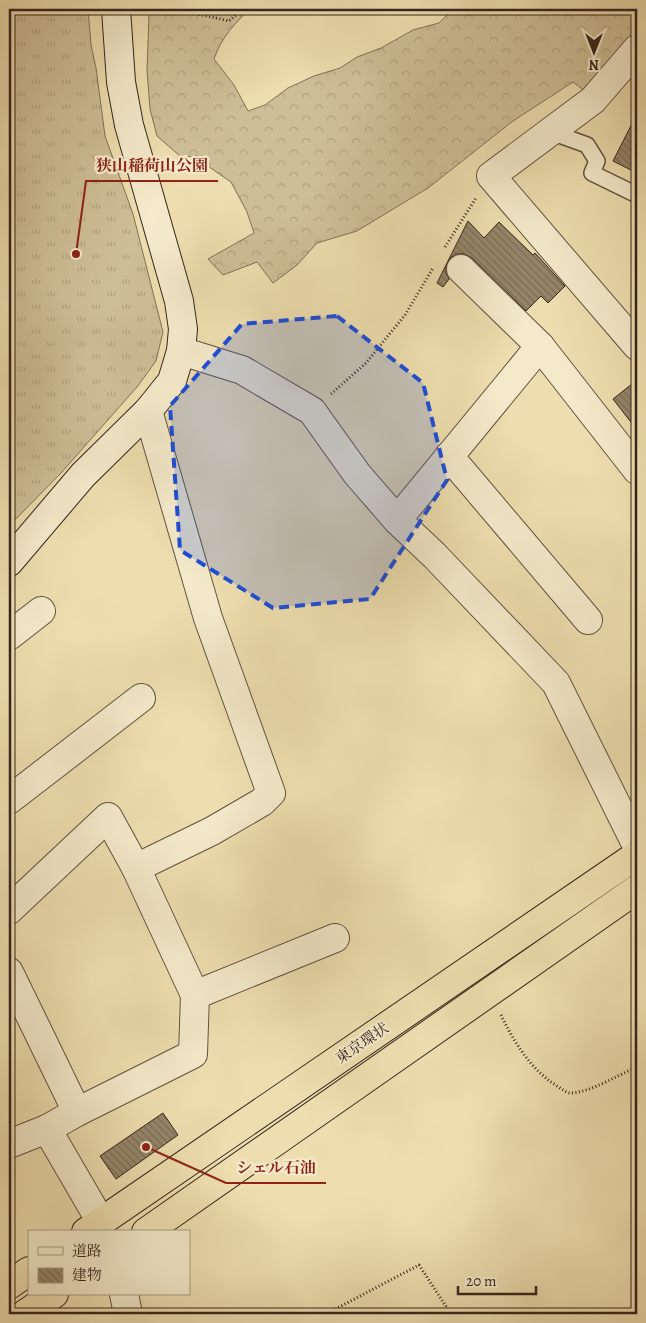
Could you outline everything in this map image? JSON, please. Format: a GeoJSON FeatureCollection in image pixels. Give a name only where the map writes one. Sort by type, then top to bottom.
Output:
{"type":"FeatureCollection","features":[{"type":"Feature","properties":{"kind":"highway","name":"東京環状"},"geometry":{"type":"LineString","coordinates":[[93,1227],[637,855]]}},
{"type":"Feature","properties":{"kind":"highway","name":"東京環状"},"geometry":{"type":"LineString","coordinates":[[149,1230],[637,889]]}},
{"type":"Feature","properties":{"kind":"highway"},"geometry":{"type":"LineString","coordinates":[[9,1285],[28,1272]]}},
{"type":"Feature","properties":{"kind":"highway"},"geometry":{"type":"LineString","coordinates":[[24,1314],[51,1296]]}},
{"type":"Feature","properties":{"kind":"street"},"geometry":{"type":"LineString","coordinates":[[9,562],[83,475],[148,411],[172,382],[182,350],[179,301],[129,125],[121,82],[116,9]]}},
{"type":"Feature","properties":{"kind":"street"},"geometry":{"type":"LineString","coordinates":[[635,56],[593,100],[491,176],[637,346]]}},
{"type":"Feature","properties":{"kind":"street"},"geometry":{"type":"LineString","coordinates":[[446,262],[540,346],[637,470]]}},
{"type":"Feature","properties":{"kind":"street"},"geometry":{"type":"LineString","coordinates":[[397,520],[540,346]]}},
{"type":"Feature","properties":{"kind":"street"},"geometry":{"type":"LineString","coordinates":[[182,350],[242,370],[312,412],[357,474],[397,520],[435,556],[556,683],[637,846]]}},
{"type":"Feature","properties":{"kind":"street"},"geometry":{"type":"LineString","coordinates":[[136,868],[212,831],[262,802],[271,793],[208,618],[148,411]]}},
{"type":"Feature","properties":{"kind":"street"},"geometry":{"type":"LineString","coordinates":[[450,456],[588,620]]}},
{"type":"Feature","properties":{"kind":"street"},"geometry":{"type":"LineString","coordinates":[[9,636],[41,612]]}},
{"type":"Feature","properties":{"kind":"street"},"geometry":{"type":"LineString","coordinates":[[9,800],[141,698]]}},
{"type":"Feature","properties":{"kind":"street"},"geometry":{"type":"LineString","coordinates":[[9,910],[108,817],[136,868],[196,995],[193,1054],[47,1129],[9,1144]]}},
{"type":"Feature","properties":{"kind":"street"},"geometry":{"type":"LineString","coordinates":[[196,995],[335,938]]}},
{"type":"Feature","properties":{"kind":"street"},"geometry":{"type":"LineString","coordinates":[[9,972],[77,1112]]}},
{"type":"Feature","properties":{"kind":"street"},"geometry":{"type":"LineString","coordinates":[[47,1129],[93,1227]]}},
{"type":"Feature","properties":{"kind":"street"},"geometry":{"type":"LineString","coordinates":[[124,1296],[128,1314]]}},
{"type":"Feature","properties":{"kind":"lane"},"geometry":{"type":"LineString","coordinates":[[551,132],[587,145],[597,161],[592,173],[637,195]]}},
{"type":"Feature","properties":{"kind":"path"},"geometry":{"type":"LineString","coordinates":[[175,9],[229,21],[242,9]]}},
{"type":"Feature","properties":{"kind":"path"},"geometry":{"type":"LineString","coordinates":[[312,412],[366,363],[446,262],[483,187],[491,176]]}},
{"type":"Feature","properties":{"kind":"path"},"geometry":{"type":"LineString","coordinates":[[489,992],[512,1038],[530,1062],[548,1081],[568,1093],[588,1090],[635,1068],[637,1071]]}},
{"type":"Feature","properties":{"kind":"path"},"geometry":{"type":"LineString","coordinates":[[326,1314],[419,1265],[451,1314]]}},
{"type":"Feature","properties":{"kind":"highlighted area"},"geometry":{"type":"Polygon","coordinates":[[[337,316],[423,383],[447,480],[370,599],[273,608],[180,550],[170,406],[242,324],[337,316]]]}},
{"type":"Feature","properties":{"kind":"green space"},"geometry":{"type":"Polygon","coordinates":[[[9,9],[88,9],[91,45],[105,136],[133,214],[163,332],[156,361],[137,387],[61,473],[9,526],[9,9]]]}},
{"type":"Feature","properties":{"kind":"green space"},"geometry":{"type":"Polygon","coordinates":[[[147,9],[250,9],[220,44],[214,59],[234,85],[248,111],[265,105],[288,88],[314,76],[340,68],[357,57],[381,48],[413,30],[439,23],[450,12],[461,9],[637,9],[637,28],[585,91],[573,82],[513,121],[428,188],[357,231],[317,243],[297,265],[273,283],[257,262],[223,275],[208,259],[254,233],[247,212],[231,182],[197,156],[181,157],[157,136],[150,109],[147,70],[149,15],[147,9]]]}},
{"type":"Feature","properties":{"kind":"building"},"geometry":{"type":"Polygon","coordinates":[[[637,114],[637,173],[613,161],[637,114]]]}},
{"type":"Feature","properties":{"kind":"building"},"geometry":{"type":"Polygon","coordinates":[[[468,221],[484,238],[499,222],[533,255],[535,253],[565,286],[548,303],[541,296],[526,311],[472,258],[464,254],[456,254],[450,258],[446,266],[446,273],[449,279],[443,287],[437,283],[468,221]]]}},
{"type":"Feature","properties":{"kind":"building"},"geometry":{"type":"Polygon","coordinates":[[[637,380],[637,430],[613,399],[637,380]]]}},
{"type":"Feature","properties":{"kind":"building"},"geometry":{"type":"Polygon","coordinates":[[[163,1113],[178,1135],[116,1179],[100,1156],[163,1113]]]}},
{"type":"Feature","properties":{"kind":"place","name":"狭山稲荷山公園"},"geometry":{"type":"Point","coordinates":[76,254]}},
{"type":"Feature","properties":{"kind":"place","name":"シェル石油"},"geometry":{"type":"Point","coordinates":[146,1147]}}]}
